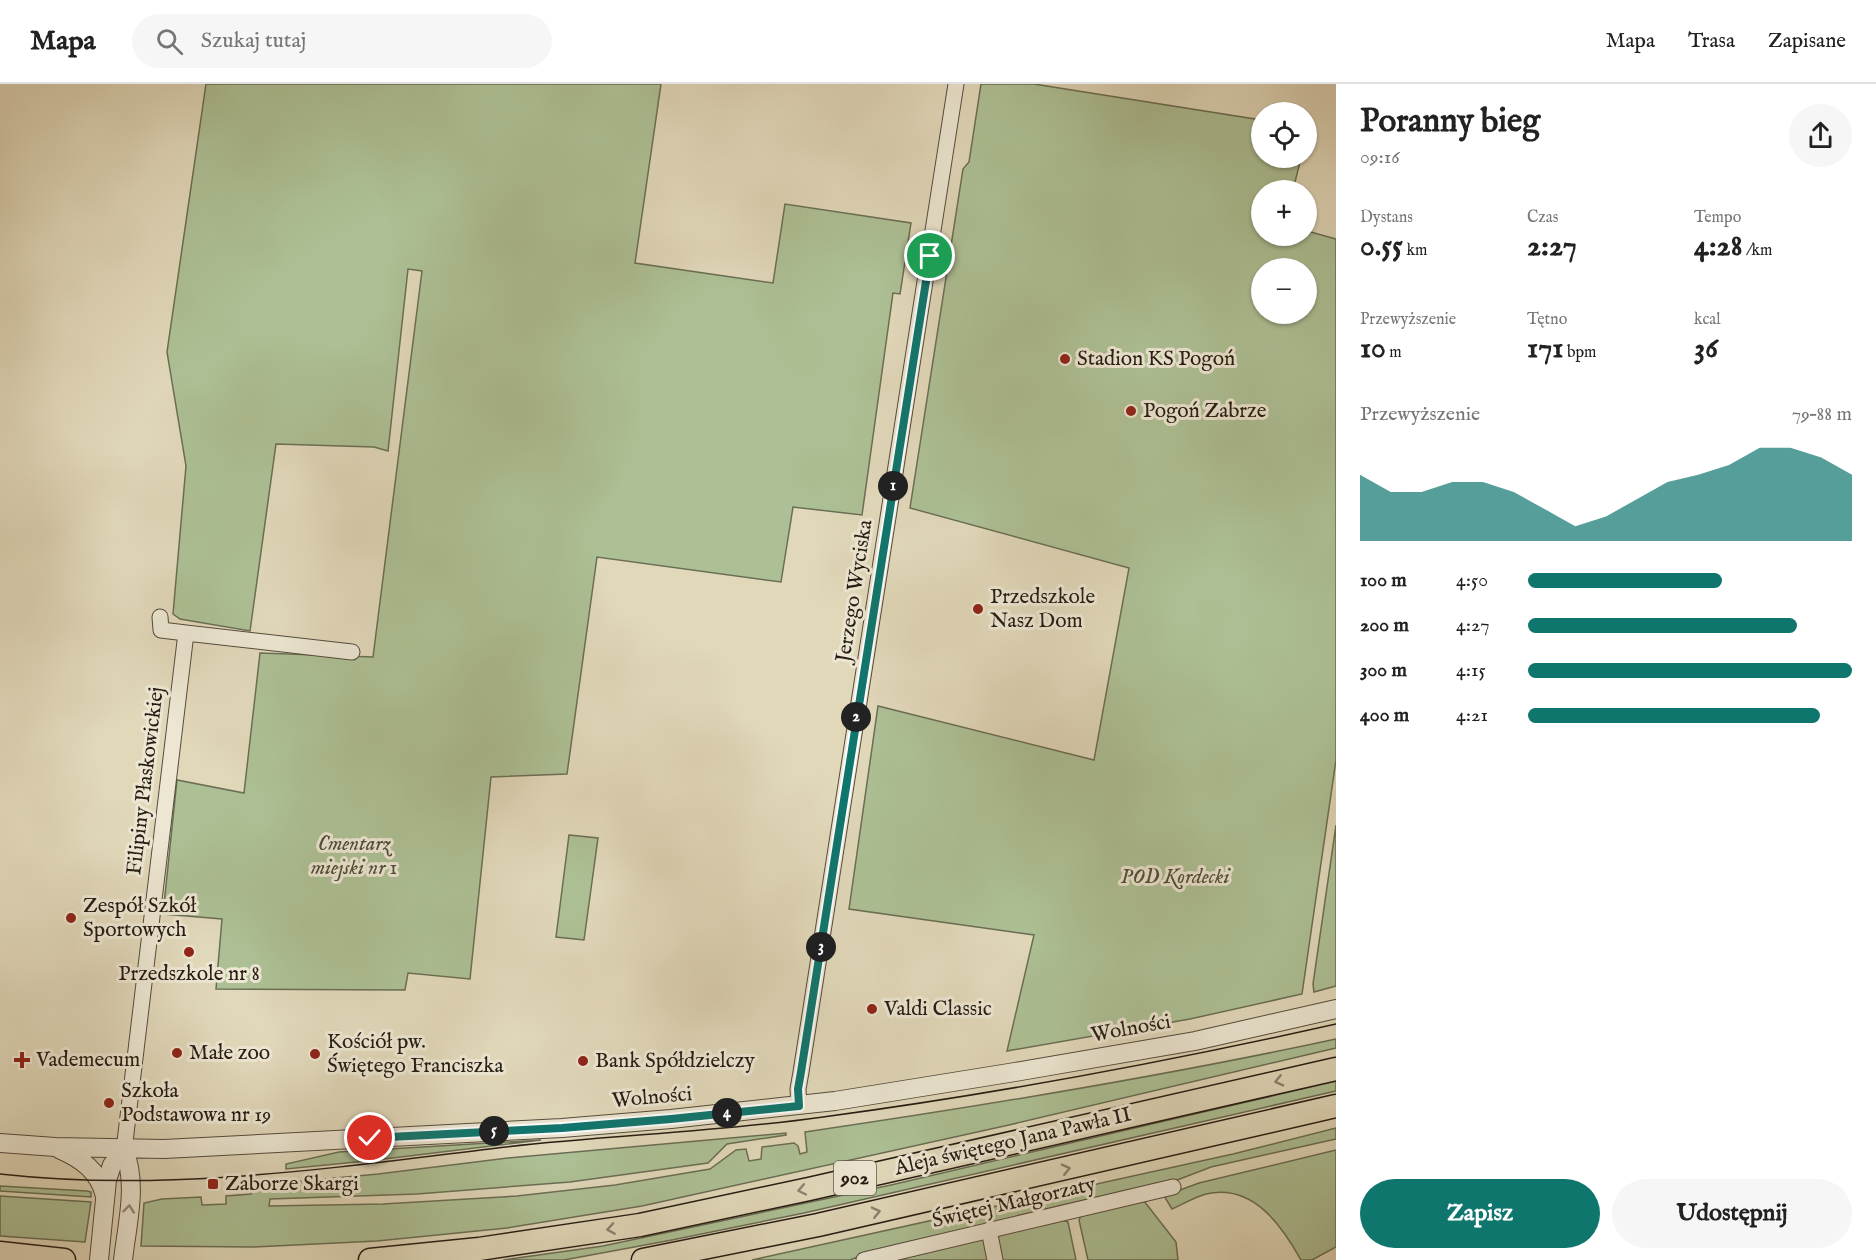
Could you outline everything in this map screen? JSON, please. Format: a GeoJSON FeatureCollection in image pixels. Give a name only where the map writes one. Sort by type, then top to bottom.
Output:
{"type":"FeatureCollection","features":[{"type":"Feature","properties":{"kind":"main road","name":"Aleja świętego Jana Pawła II"},"geometry":{"type":"LineString","coordinates":[[370,1260],[479,1249],[640,1225],[832,1184],[1336,1068]]}},
{"type":"Feature","properties":{"kind":"main road","name":"Aleja świętego Jana Pawła II"},"geometry":{"type":"LineString","coordinates":[[643,1260],[818,1225],[1336,1106]]}},
{"type":"Feature","properties":{"kind":"main road"},"geometry":{"type":"LineString","coordinates":[[700,1260],[818,1225]]}},
{"type":"Feature","properties":{"kind":"main road"},"geometry":{"type":"LineString","coordinates":[[0,1253],[64,1260]]}},
{"type":"Feature","properties":{"kind":"street","name":"Jerzego Wyciska"},"geometry":{"type":"LineString","coordinates":[[799,1106],[798,1089],[956,84]]}},
{"type":"Feature","properties":{"kind":"street"},"geometry":{"type":"LineString","coordinates":[[160,616],[161,630],[352,652]]}},
{"type":"Feature","properties":{"kind":"street","name":"Filipiny Płaskowickiej"},"geometry":{"type":"LineString","coordinates":[[124,1150],[186,633]]}},
{"type":"Feature","properties":{"kind":"street","name":"Wolności"},"geometry":{"type":"LineString","coordinates":[[0,1143],[124,1150],[164,1149],[562,1128],[671,1119],[799,1106],[1015,1072],[1195,1041],[1336,1010]]}},
{"type":"Feature","properties":{"kind":"street"},"geometry":{"type":"LineString","coordinates":[[55,1147],[75,1156],[92,1169],[100,1180],[106,1197]]}},
{"type":"Feature","properties":{"kind":"street"},"geometry":{"type":"LineString","coordinates":[[132,1180],[140,1166],[151,1156],[164,1149]]}},
{"type":"Feature","properties":{"kind":"street"},"geometry":{"type":"LineString","coordinates":[[99,1260],[106,1180],[112,1165],[124,1150],[130,1165],[132,1180],[123,1260]]}},
{"type":"Feature","properties":{"kind":"street","name":"Świętej Małgorzaty"},"geometry":{"type":"LineString","coordinates":[[864,1260],[1173,1187]]}},
{"type":"Feature","properties":{"kind":"street"},"geometry":{"type":"LineString","coordinates":[[989,1230],[995,1260]]}},
{"type":"Feature","properties":{"kind":"green space","name":"Cmentarz miejski nr 1"},"geometry":{"type":"Polygon","coordinates":[[[206,84],[661,84],[635,263],[773,283],[785,204],[911,223],[900,294],[893,293],[862,515],[793,507],[781,582],[597,557],[567,774],[491,777],[470,979],[408,973],[405,990],[216,989],[222,919],[163,914],[177,780],[244,793],[260,653],[373,657],[422,271],[408,269],[388,451],[374,447],[276,444],[250,631],[180,619],[173,614],[186,466],[167,352],[206,84]]]}},
{"type":"Feature","properties":{"kind":"green space","name":"POD Kordecki"},"geometry":{"type":"Polygon","coordinates":[[[981,84],[1034,84],[1251,118],[1251,168],[1298,168],[1296,180],[1251,180],[1251,246],[1317,246],[1317,234],[1336,239],[1336,760],[1302,994],[1190,1019],[1007,1051],[1034,935],[849,909],[878,706],[1094,760],[1129,568],[910,508],[963,169],[969,162],[981,84]]]}},
{"type":"Feature","properties":{"kind":"green space"},"geometry":{"type":"Polygon","coordinates":[[[1336,825],[1336,986],[1314,992],[1313,984],[1336,825]]]}},
{"type":"Feature","properties":{"kind":"green space"},"geometry":{"type":"Polygon","coordinates":[[[569,835],[598,838],[584,940],[556,937],[569,835]]]}},
{"type":"Feature","properties":{"kind":"green space"},"geometry":{"type":"Polygon","coordinates":[[[1336,1039],[1336,1048],[1009,1125],[642,1206],[507,1228],[377,1241],[253,1247],[141,1246],[144,1203],[162,1199],[201,1197],[202,1205],[226,1204],[226,1196],[251,1194],[250,1186],[378,1174],[508,1158],[786,1133],[786,1135],[727,1144],[708,1163],[570,1182],[417,1194],[270,1199],[269,1206],[383,1204],[517,1196],[615,1185],[710,1169],[736,1150],[746,1149],[749,1161],[761,1159],[762,1147],[794,1143],[798,1146],[800,1154],[807,1152],[805,1132],[1071,1090],[1336,1039]]]}},
{"type":"Feature","properties":{"kind":"green space"},"geometry":{"type":"Polygon","coordinates":[[[1336,1081],[1336,1091],[804,1213],[564,1260],[503,1260],[603,1246],[891,1185],[1336,1081]]]}},
{"type":"Feature","properties":{"kind":"green space"},"geometry":{"type":"Polygon","coordinates":[[[1336,1128],[1336,1139],[1211,1167],[1172,1182],[871,1252],[850,1260],[752,1260],[1233,1154],[1336,1128]]]}},
{"type":"Feature","properties":{"kind":"green space"},"geometry":{"type":"Polygon","coordinates":[[[541,1140],[286,1169],[286,1164],[339,1152],[541,1140]]]}},
{"type":"Feature","properties":{"kind":"green space"},"geometry":{"type":"Polygon","coordinates":[[[1336,1150],[1336,1247],[1312,1260],[1301,1260],[1275,1221],[1252,1201],[1223,1192],[1206,1194],[1172,1209],[1164,1196],[1199,1183],[1336,1150]]]}},
{"type":"Feature","properties":{"kind":"green space"},"geometry":{"type":"Polygon","coordinates":[[[0,1186],[87,1191],[91,1192],[91,1197],[0,1191],[0,1186]]]}},
{"type":"Feature","properties":{"kind":"green space"},"geometry":{"type":"Polygon","coordinates":[[[0,1196],[91,1202],[85,1242],[0,1236],[0,1196]]]}},
{"type":"Feature","properties":{"kind":"green space"},"geometry":{"type":"Polygon","coordinates":[[[1144,1201],[1176,1242],[1178,1260],[1088,1260],[1079,1220],[1081,1216],[1144,1201]]]}},
{"type":"Feature","properties":{"kind":"green space"},"geometry":{"type":"Polygon","coordinates":[[[1063,1220],[1068,1222],[1076,1260],[999,1260],[996,1239],[999,1234],[1063,1220]]]}},
{"type":"Feature","properties":{"kind":"green space"},"geometry":{"type":"Polygon","coordinates":[[[982,1238],[987,1242],[992,1260],[888,1260],[982,1238]]]}},
{"type":"Feature","properties":{"kind":"tram line"},"geometry":{"type":"LineString","coordinates":[[0,1174],[127,1181],[254,1175],[545,1143],[784,1122],[952,1098],[1080,1076],[1336,1024]]}},
{"type":"Feature","properties":{"kind":"place","name":"Stadion KS Pogoń"},"geometry":{"type":"Point","coordinates":[1065,359]}},
{"type":"Feature","properties":{"kind":"place","name":"Pogoń Zabrze"},"geometry":{"type":"Point","coordinates":[1131,411]}},
{"type":"Feature","properties":{"kind":"place","name":"Przedszkole Nasz Dom"},"geometry":{"type":"Point","coordinates":[978,609]}},
{"type":"Feature","properties":{"kind":"place","name":"Zespół Szkół Sportowych"},"geometry":{"type":"Point","coordinates":[71,918]}},
{"type":"Feature","properties":{"kind":"place","name":"Przedszkole nr 8"},"geometry":{"type":"Point","coordinates":[189,952]}},
{"type":"Feature","properties":{"kind":"place","name":"Valdi Classic"},"geometry":{"type":"Point","coordinates":[872,1009]}},
{"type":"Feature","properties":{"kind":"place","name":"Małe zoo"},"geometry":{"type":"Point","coordinates":[177,1053]}},
{"type":"Feature","properties":{"kind":"place","name":"Kościół pw. Świętego Franciszka"},"geometry":{"type":"Point","coordinates":[315,1054]}},
{"type":"Feature","properties":{"kind":"place","name":"Vademecum"},"geometry":{"type":"Point","coordinates":[22,1060]}},
{"type":"Feature","properties":{"kind":"place","name":"Bank Spółdzielczy"},"geometry":{"type":"Point","coordinates":[583,1061]}},
{"type":"Feature","properties":{"kind":"place","name":"Szkoła Podstawowa nr 19"},"geometry":{"type":"Point","coordinates":[109,1103]}},
{"type":"Feature","properties":{"kind":"place","name":"Zaborze Skargi"},"geometry":{"type":"Point","coordinates":[213,1184]}},
{"type":"Feature","properties":{"kind":"route"},"geometry":{"type":"LineString","coordinates":[[370,1138],[562,1128],[799,1106],[798,1089],[930,256]]}}]}
